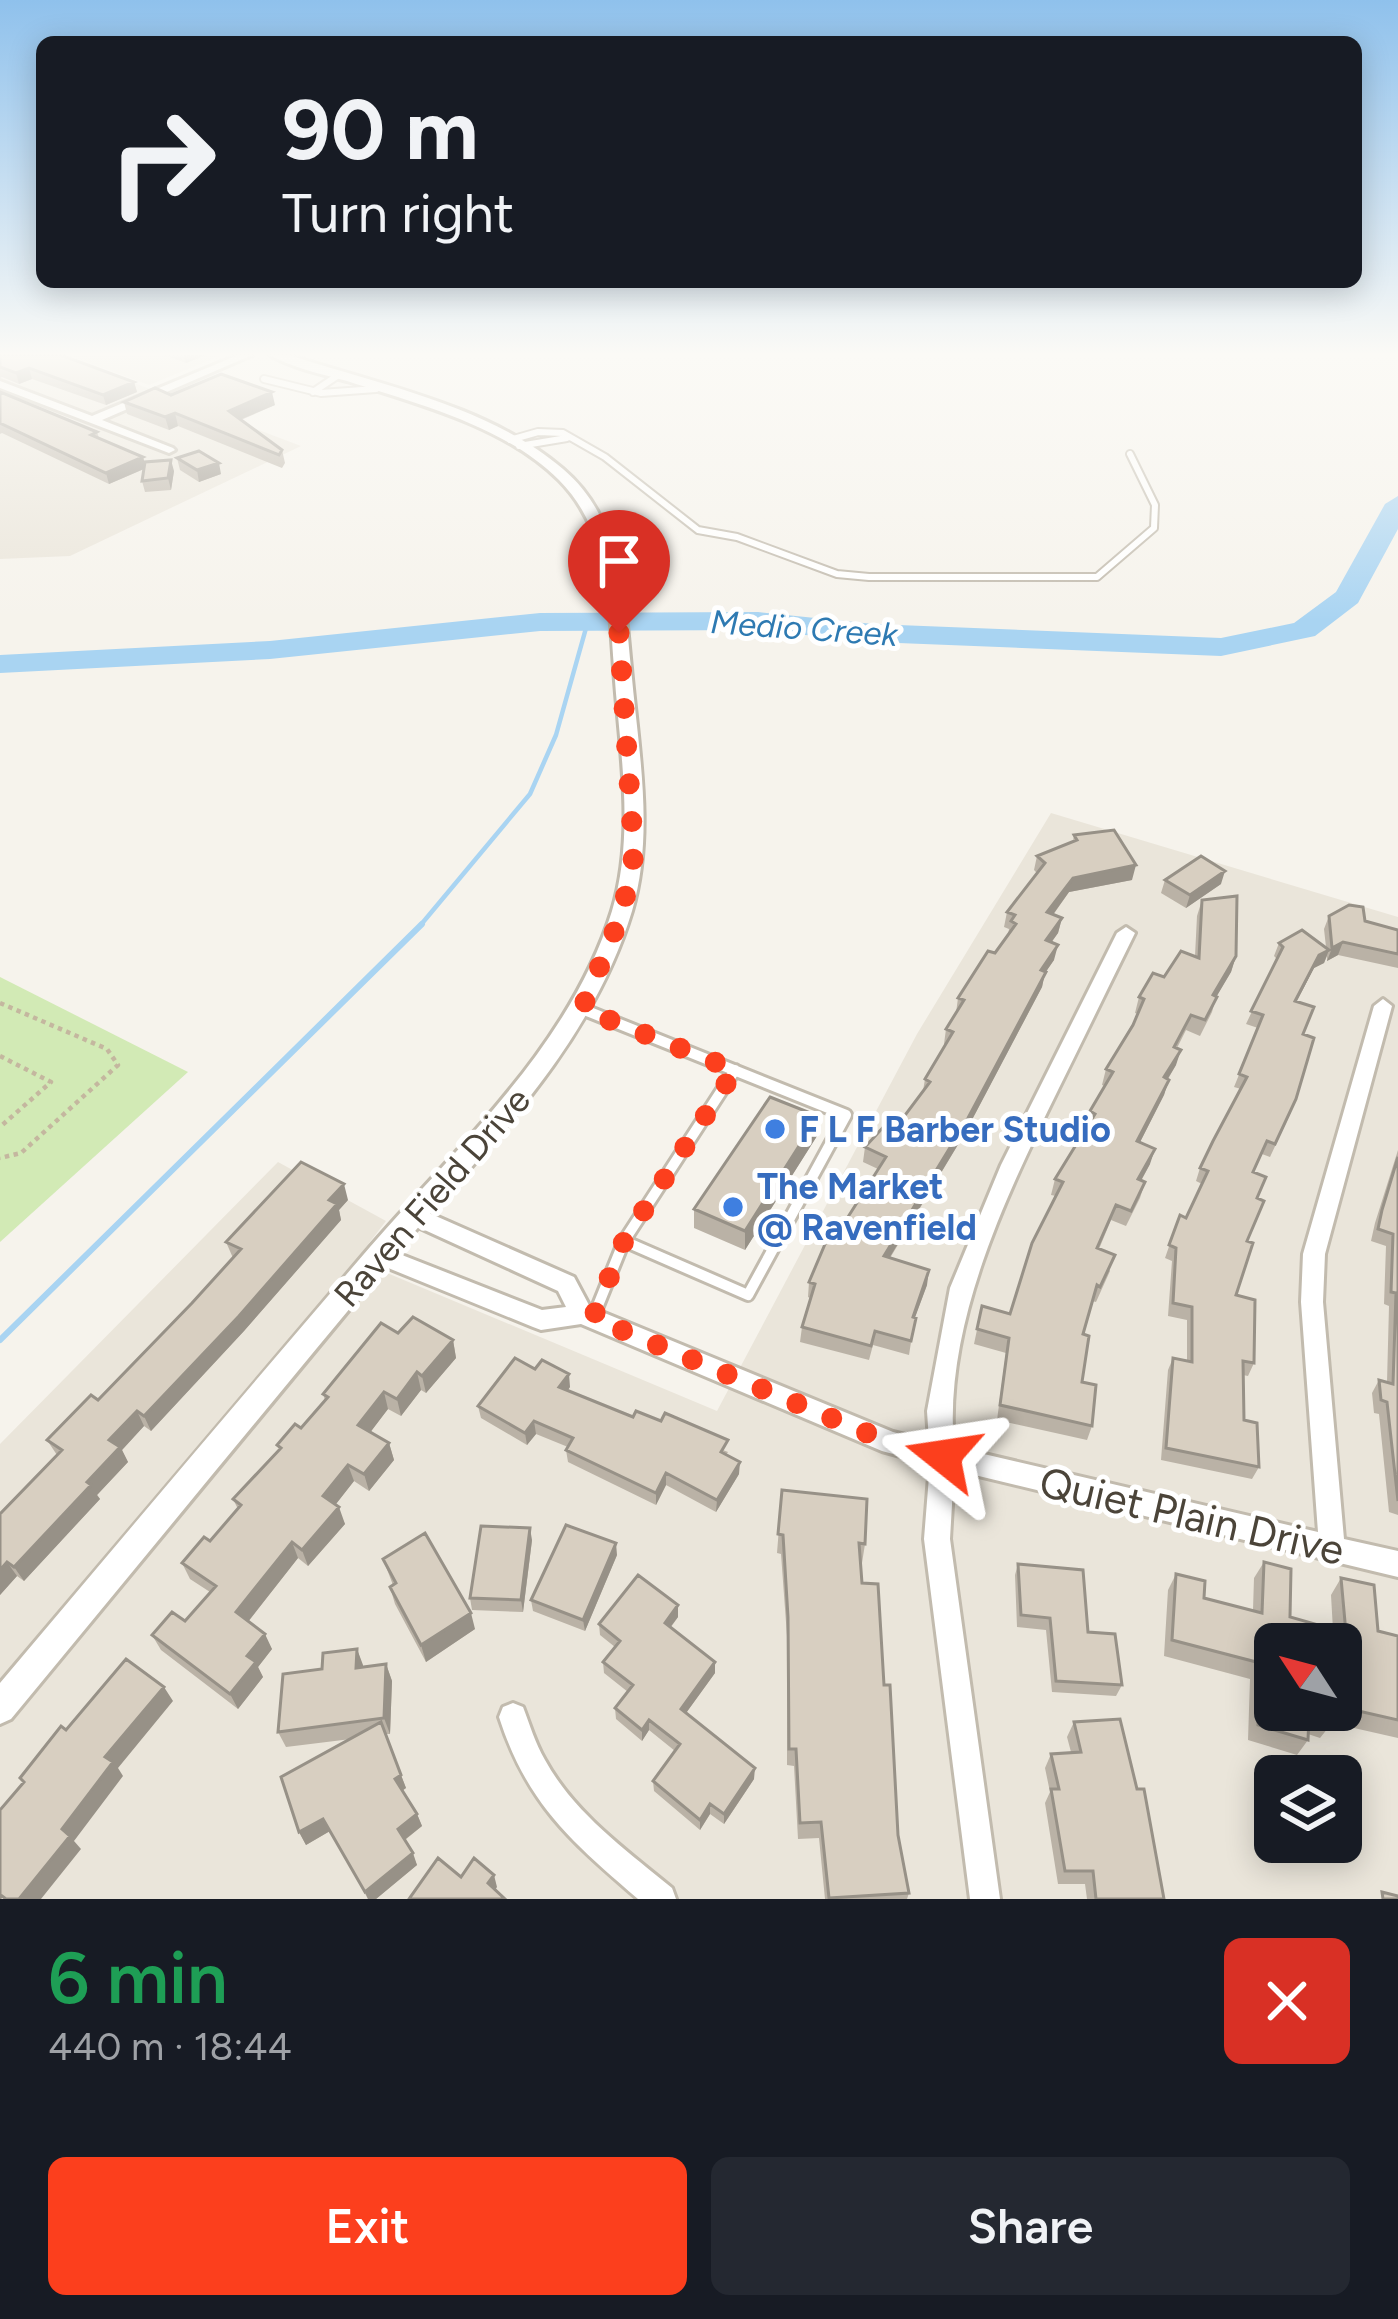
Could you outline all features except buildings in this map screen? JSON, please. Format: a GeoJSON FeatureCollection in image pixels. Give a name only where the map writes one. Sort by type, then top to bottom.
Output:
{"type":"FeatureCollection","features":[{"type":"Feature","properties":{"kind":"street"},"geometry":{"type":"LineString","coordinates":[[153,444],[169,450]]}},
{"type":"Feature","properties":{"kind":"street","name":"Raven Field Drive"},"geometry":{"type":"LineString","coordinates":[[0,1708],[413,1215],[529,1088],[582,1009],[604,963],[631,878],[616,590],[596,518],[560,473],[515,444]]}},
{"type":"Feature","properties":{"kind":"street"},"geometry":{"type":"LineString","coordinates":[[985,1899],[937,1539],[943,1456],[939,1411],[961,1288],[1011,1165],[1126,933]]}},
{"type":"Feature","properties":{"kind":"street"},"geometry":{"type":"LineString","coordinates":[[1332,1550],[1312,1302],[1314,1254],[1383,1006]]}},
{"type":"Feature","properties":{"kind":"street","name":"Quiet Plain Drive"},"geometry":{"type":"LineString","coordinates":[[413,1215],[566,1284],[588,1316]]}},
{"type":"Feature","properties":{"kind":"street","name":"Quiet Plain Drive"},"geometry":{"type":"LineString","coordinates":[[379,1255],[541,1320],[588,1316],[891,1443],[1398,1564]]}},
{"type":"Feature","properties":{"kind":"street"},"geometry":{"type":"LineString","coordinates":[[513,1717],[527,1761],[548,1797],[661,1899]]}},
{"type":"Feature","properties":{"kind":"lane"},"geometry":{"type":"LineString","coordinates":[[581,444],[698,530],[736,537],[837,574],[869,577],[1097,577],[1154,528],[1154,506],[1130,454]]}},
{"type":"Feature","properties":{"kind":"lane"},"geometry":{"type":"LineString","coordinates":[[582,1009],[846,1115],[748,1295],[624,1241]]}},
{"type":"Feature","properties":{"kind":"lane"},"geometry":{"type":"LineString","coordinates":[[588,1316],[624,1241],[735,1070]]}},
{"type":"Feature","properties":{"kind":"path"},"geometry":{"type":"LineString","coordinates":[[0,1004],[107,1049],[118,1065],[21,1153],[0,1158]]}},
{"type":"Feature","properties":{"kind":"path"},"geometry":{"type":"LineString","coordinates":[[0,1056],[51,1082],[0,1127]]}},
{"type":"Feature","properties":{"kind":"shaded area"},"geometry":{"type":"Polygon","coordinates":[[[0,444],[301,446],[70,556],[0,559],[0,444]]]}},
{"type":"Feature","properties":{"kind":"shaded area"},"geometry":{"type":"Polygon","coordinates":[[[1051,813],[1398,917],[1398,1899],[0,1899],[0,1444],[278,1162],[386,1221],[356,1260],[717,1411],[917,1034],[1051,813]]]}},
{"type":"Feature","properties":{"kind":"green space"},"geometry":{"type":"Polygon","coordinates":[[[0,977],[188,1072],[0,1242],[0,977]]]}},
{"type":"Feature","properties":{"kind":"waterway","name":"Medio Creek"},"geometry":{"type":"LineString","coordinates":[[0,664],[270,650],[540,622],[758,621],[873,633],[1221,647],[1304,630],[1348,597],[1398,504]]}},
{"type":"Feature","properties":{"kind":"waterway"},"geometry":{"type":"LineString","coordinates":[[419,927],[530,794],[556,735],[588,621]]}},
{"type":"Feature","properties":{"kind":"waterway"},"geometry":{"type":"LineString","coordinates":[[0,1340],[419,927]]}},
{"type":"Feature","properties":{"kind":"place","name":"F L F Barber Studio"},"geometry":{"type":"Point","coordinates":[775,1129]}},
{"type":"Feature","properties":{"kind":"place","name":"The Market @ Ravenfield"},"geometry":{"type":"Point","coordinates":[733,1207]}},
{"type":"Feature","properties":{"kind":"route"},"geometry":{"type":"LineString","coordinates":[[619,633],[634,855],[622,913],[582,1009],[735,1070],[624,1241],[593,1318],[891,1443],[943,1456]]}}]}
